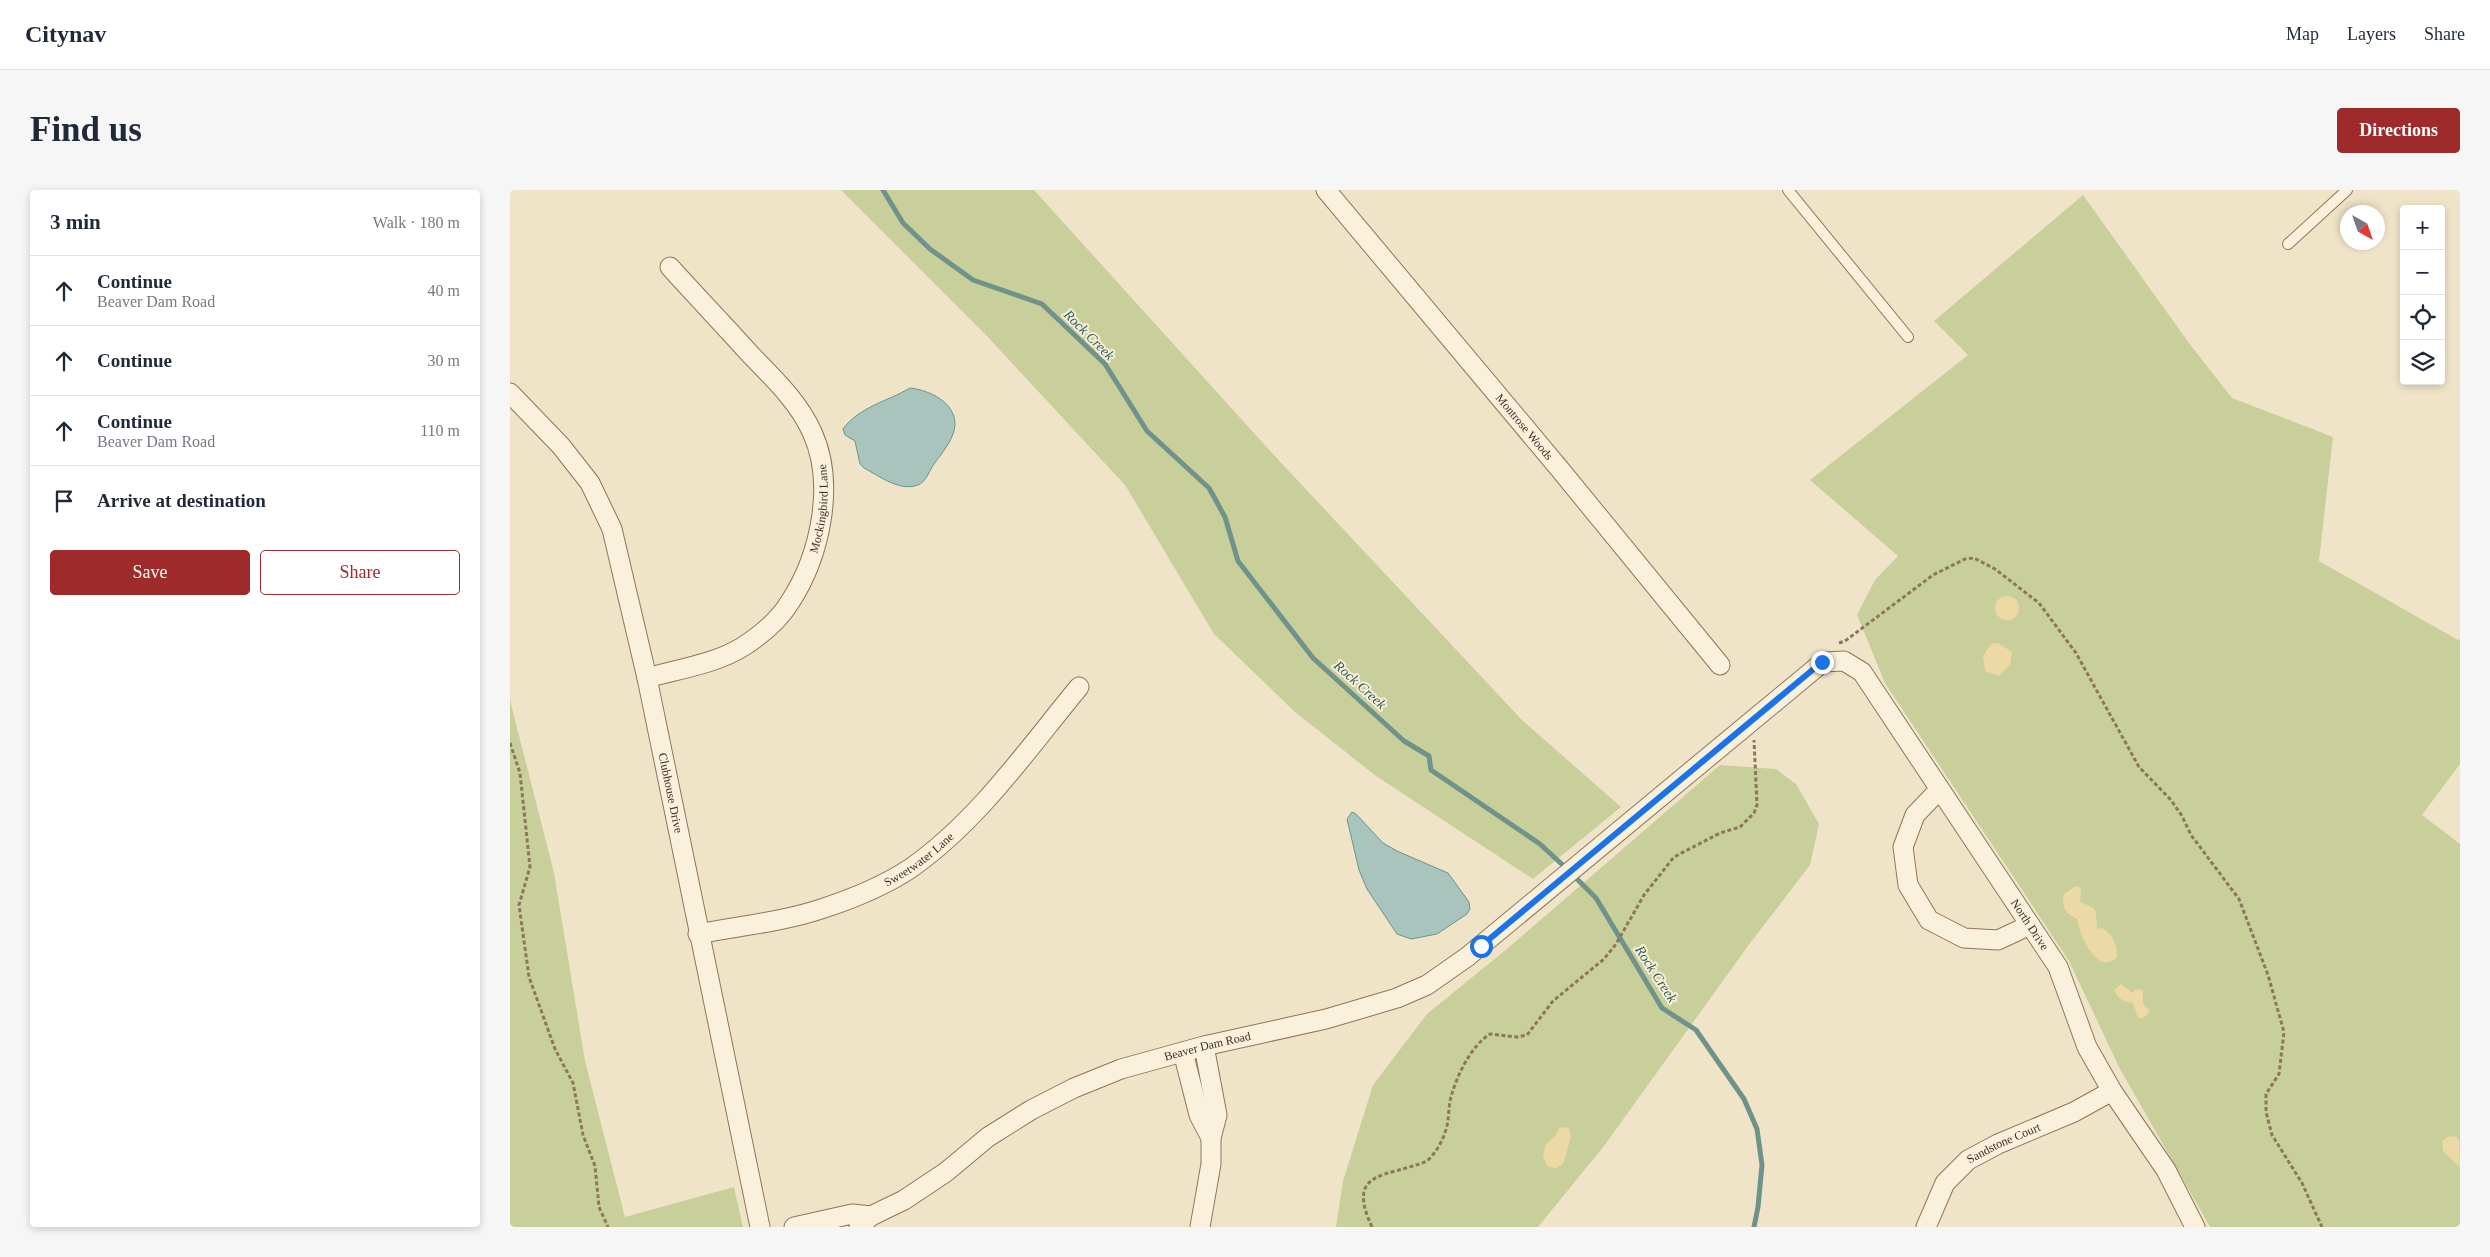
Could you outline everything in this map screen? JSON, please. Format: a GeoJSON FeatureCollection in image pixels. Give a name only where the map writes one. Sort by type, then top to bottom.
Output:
{"type":"FeatureCollection","features":[{"type":"Feature","properties":{"kind":"street","name":"Montrose Woods"},"geometry":{"type":"LineString","coordinates":[[1326,190],[1558,467],[1720,665]]}},
{"type":"Feature","properties":{"kind":"street","name":"Mockingbird Lane"},"geometry":{"type":"LineString","coordinates":[[647,678],[716,659],[742,647],[769,628],[790,603],[806,574],[816,541],[823,506],[823,470],[813,433],[793,400],[670,267]]}},
{"type":"Feature","properties":{"kind":"street","name":"Clubhouse Drive"},"geometry":{"type":"LineString","coordinates":[[510,393],[561,446],[590,483],[612,529],[647,678],[698,934],[760,1227]]}},
{"type":"Feature","properties":{"kind":"street","name":"North Drive"},"geometry":{"type":"LineString","coordinates":[[1754,719],[1822,662],[1844,661],[1862,672],[2058,967],[2087,1047],[2112,1091],[2166,1170],[2195,1227]]}},
{"type":"Feature","properties":{"kind":"street","name":"Sweetwater Lane"},"geometry":{"type":"LineString","coordinates":[[698,934],[820,910],[866,891],[910,868],[950,836],[974,813],[1079,688]]}},
{"type":"Feature","properties":{"kind":"street","name":"Beaver Dam Road"},"geometry":{"type":"LineString","coordinates":[[794,1227],[852,1214],[865,1222],[904,1200],[946,1172],[988,1137],[1031,1110],[1074,1088],[1120,1069],[1204,1046],[1326,1019],[1397,998],[1427,985],[1468,957],[1754,719]]}},
{"type":"Feature","properties":{"kind":"street"},"geometry":{"type":"LineString","coordinates":[[1939,790],[1915,815],[1903,847],[1908,885],[1929,920],[1964,938],[1998,940],[2030,925]]}},
{"type":"Feature","properties":{"kind":"street"},"geometry":{"type":"LineString","coordinates":[[1200,1227],[1211,1164],[1211,1138],[1217,1115],[1204,1046]]}},
{"type":"Feature","properties":{"kind":"street"},"geometry":{"type":"LineString","coordinates":[[1183,1052],[1198,1115],[1211,1138]]}},
{"type":"Feature","properties":{"kind":"street","name":"Sandstone Court"},"geometry":{"type":"LineString","coordinates":[[1926,1227],[1945,1184],[1968,1160],[1998,1144],[2074,1112],[2112,1091]]}},
{"type":"Feature","properties":{"kind":"lane"},"geometry":{"type":"LineString","coordinates":[[1788,190],[1908,337]]}},
{"type":"Feature","properties":{"kind":"lane"},"geometry":{"type":"LineString","coordinates":[[2288,244],[2347,190]]}},
{"type":"Feature","properties":{"kind":"path"},"geometry":{"type":"LineString","coordinates":[[1916,588],[1957,561],[1974,558],[1995,569],[2035,598],[2076,653],[2139,767],[2171,800],[2182,816],[2191,835],[2239,899],[2268,976],[2284,1032],[2279,1074],[2266,1094],[2266,1112],[2272,1135],[2302,1183],[2322,1227]]}},
{"type":"Feature","properties":{"kind":"path"},"geometry":{"type":"LineString","coordinates":[[1372,1227],[1363,1207],[1362,1198],[1366,1184],[1377,1177],[1427,1161],[1432,1156],[1445,1132],[1451,1097],[1456,1082],[1480,1042],[1494,1034],[1517,1037],[1527,1034],[1553,1001],[1604,959],[1616,944],[1644,895],[1674,857],[1720,833],[1740,827],[1754,813],[1757,805],[1754,719]]}},
{"type":"Feature","properties":{"kind":"path"},"geometry":{"type":"LineString","coordinates":[[510,743],[520,773],[530,867],[520,905],[529,977],[555,1049],[573,1083],[583,1135],[595,1166],[599,1207],[608,1227]]}},
{"type":"Feature","properties":{"kind":"green space"},"geometry":{"type":"Polygon","coordinates":[[[841,190],[1034,190],[1272,453],[1522,720],[1621,807],[1533,879],[1376,776],[1295,712],[1214,634],[1125,485],[985,334],[841,190]]]}},
{"type":"Feature","properties":{"kind":"green space"},"geometry":{"type":"Polygon","coordinates":[[[2083,195],[2189,343],[2232,398],[2333,437],[2319,561],[2458,640],[2460,638],[2460,764],[2422,815],[2460,844],[2460,1227],[2210,1227],[2119,1067],[2069,961],[1885,683],[1857,615],[1875,580],[1898,556],[1810,480],[1968,355],[1934,321],[2083,195]]]}},
{"type":"Feature","properties":{"kind":"green space"},"geometry":{"type":"Polygon","coordinates":[[[510,700],[554,873],[585,1061],[625,1217],[734,1187],[743,1227],[510,1227],[510,700]]]}},
{"type":"Feature","properties":{"kind":"green space"},"geometry":{"type":"Polygon","coordinates":[[[1720,765],[1776,769],[1796,784],[1819,824],[1810,865],[1748,946],[1604,1146],[1538,1227],[1336,1227],[1343,1181],[1373,1085],[1427,1014],[1508,948],[1720,765]]]}},
{"type":"Feature","properties":{"kind":"sand"},"geometry":{"type":"Polygon","coordinates":[[[2007,596],[2016,599],[2019,608],[2016,617],[2007,620],[1998,617],[1995,608],[1998,599],[2007,596]]]}},
{"type":"Feature","properties":{"kind":"sand"},"geometry":{"type":"Polygon","coordinates":[[[1998,643],[2012,652],[2010,665],[1999,676],[1985,671],[1983,656],[1991,644],[1998,643]]]}},
{"type":"Feature","properties":{"kind":"sand"},"geometry":{"type":"Polygon","coordinates":[[[2076,886],[2081,888],[2080,902],[2094,908],[2097,929],[2103,928],[2114,941],[2117,957],[2110,962],[2103,962],[2091,951],[2081,934],[2077,919],[2065,909],[2063,903],[2064,894],[2076,886]]]}},
{"type":"Feature","properties":{"kind":"sand"},"geometry":{"type":"Polygon","coordinates":[[[2121,984],[2132,993],[2136,989],[2143,990],[2143,1004],[2150,1011],[2143,1018],[2138,1018],[2133,1003],[2122,999],[2114,990],[2121,984]]]}},
{"type":"Feature","properties":{"kind":"sand"},"geometry":{"type":"Polygon","coordinates":[[[1569,1127],[1571,1137],[1563,1164],[1556,1168],[1547,1166],[1543,1156],[1545,1146],[1555,1136],[1559,1128],[1569,1127]]]}},
{"type":"Feature","properties":{"kind":"sand"},"geometry":{"type":"Polygon","coordinates":[[[2449,1136],[2457,1137],[2459,1141],[2460,1167],[2443,1151],[2442,1141],[2449,1136]]]}},
{"type":"Feature","properties":{"kind":"water"},"geometry":{"type":"Polygon","coordinates":[[[910,388],[925,391],[940,398],[951,409],[955,424],[953,435],[925,479],[921,484],[911,487],[897,485],[864,468],[860,464],[855,441],[845,435],[843,429],[865,410],[910,388]]]}},
{"type":"Feature","properties":{"kind":"water"},"geometry":{"type":"Polygon","coordinates":[[[1352,812],[1383,843],[1448,873],[1469,902],[1470,909],[1467,914],[1437,934],[1411,939],[1397,934],[1367,889],[1359,870],[1347,819],[1352,812]]]}},
{"type":"Feature","properties":{"kind":"waterway","name":"Rock Creek"},"geometry":{"type":"LineString","coordinates":[[883,190],[903,223],[930,249],[973,280],[1042,304],[1105,364],[1147,431],[1209,488],[1225,517],[1238,561],[1313,658],[1404,741],[1429,756],[1431,770],[1540,844],[1567,869]]}},
{"type":"Feature","properties":{"kind":"waterway","name":"Rock Creek"},"geometry":{"type":"LineString","coordinates":[[1573,875],[1596,898],[1662,1008],[1696,1030],[1744,1099],[1757,1129],[1762,1165],[1754,1227]]}},
{"type":"Feature","properties":{"kind":"route"},"geometry":{"type":"LineString","coordinates":[[1481,946],[1822,662]]}}]}
